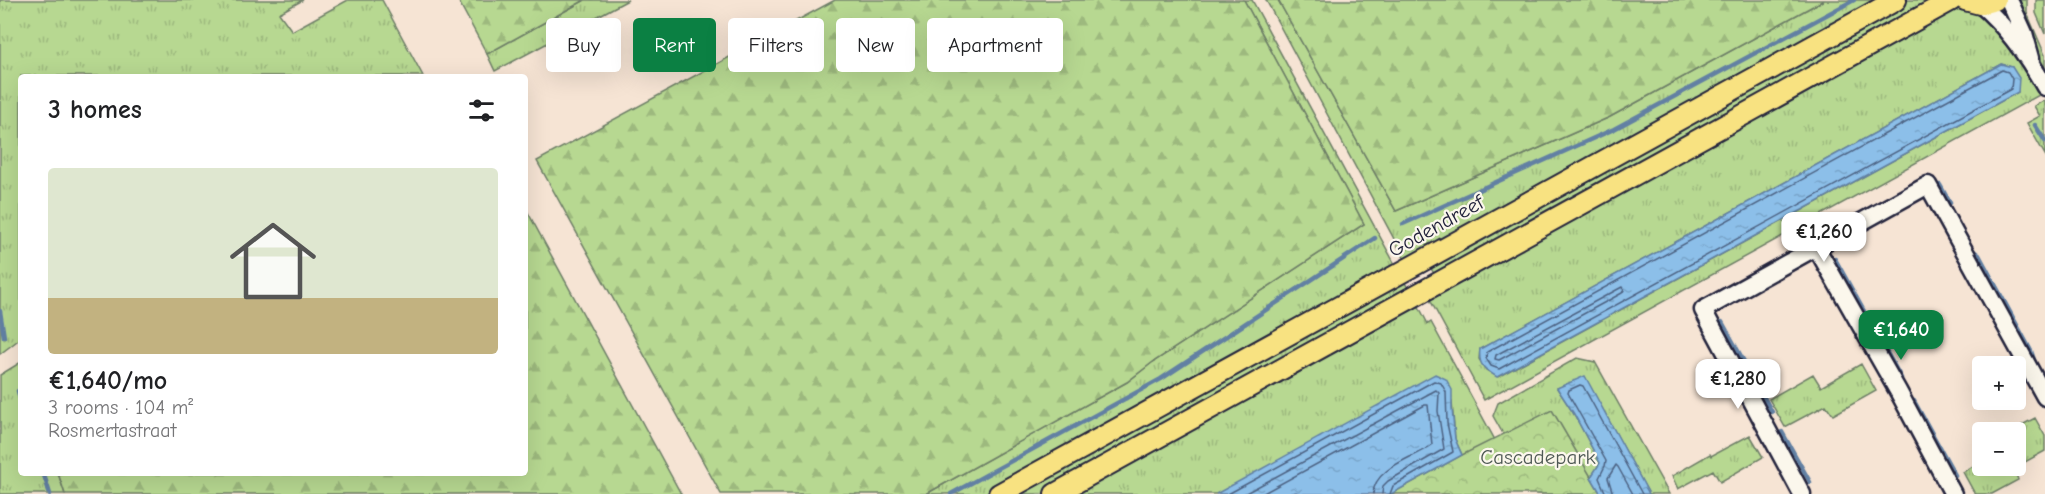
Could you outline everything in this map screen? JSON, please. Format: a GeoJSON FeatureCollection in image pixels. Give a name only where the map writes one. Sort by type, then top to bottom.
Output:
{"type":"FeatureCollection","features":[{"type":"Feature","properties":{"kind":"main road","name":"Godendreef"},"geometry":{"type":"LineString","coordinates":[[999,494],[1896,0]]}},
{"type":"Feature","properties":{"kind":"main road"},"geometry":{"type":"LineString","coordinates":[[1055,494],[1952,0]]}},
{"type":"Feature","properties":{"kind":"street"},"geometry":{"type":"LineString","coordinates":[[2009,0],[2024,33],[2034,67]]}},
{"type":"Feature","properties":{"kind":"street"},"geometry":{"type":"LineString","coordinates":[[1980,1],[2034,67],[2045,87]]}},
{"type":"Feature","properties":{"kind":"street"},"geometry":{"type":"LineString","coordinates":[[1803,494],[1702,310],[1928,185],[2045,397]]}},
{"type":"Feature","properties":{"kind":"street"},"geometry":{"type":"LineString","coordinates":[[1816,248],[1898,391],[1953,494]]}},
{"type":"Feature","properties":{"kind":"green space"},"geometry":{"type":"Polygon","coordinates":[[[0,0],[303,0],[279,13],[292,31],[348,0],[382,0],[422,74],[18,74],[18,340],[0,354],[0,0]]]}},
{"type":"Feature","properties":{"kind":"green space"},"geometry":{"type":"Polygon","coordinates":[[[458,0],[585,0],[552,18],[546,18],[546,21],[487,54],[458,0]]]}},
{"type":"Feature","properties":{"kind":"green space"},"geometry":{"type":"Polygon","coordinates":[[[585,0],[628,0],[594,18],[552,18],[585,0]]]}},
{"type":"Feature","properties":{"kind":"green space"},"geometry":{"type":"Polygon","coordinates":[[[835,0],[1244,0],[1364,224],[1153,362],[1127,382],[926,494],[721,494],[537,161],[702,72],[716,72],[716,64],[728,58],[728,72],[824,72],[824,18],[802,18],[835,0]]]}},
{"type":"Feature","properties":{"kind":"green space"},"geometry":{"type":"Polygon","coordinates":[[[1244,0],[1252,0],[1398,270],[990,494],[926,494],[1127,382],[1153,362],[1364,224],[1244,0]]]}},
{"type":"Feature","properties":{"kind":"green space"},"geometry":{"type":"Polygon","coordinates":[[[1266,0],[1278,0],[1396,211],[1610,117],[1824,0],[1882,0],[1408,265],[1266,0]]]}},
{"type":"Feature","properties":{"kind":"green space"},"geometry":{"type":"Polygon","coordinates":[[[1278,0],[1824,0],[1610,117],[1396,211],[1278,0]]]}},
{"type":"Feature","properties":{"kind":"green space"},"geometry":{"type":"Polygon","coordinates":[[[1906,0],[1932,0],[1437,279],[1428,263],[1906,0]]]}},
{"type":"Feature","properties":{"kind":"green space"},"geometry":{"type":"Polygon","coordinates":[[[2015,0],[2027,0],[2027,13],[2045,55],[2045,69],[2015,0]]]}},
{"type":"Feature","properties":{"kind":"green space"},"geometry":{"type":"Polygon","coordinates":[[[2036,0],[2045,0],[2045,34],[2036,13],[2036,0]]]}},
{"type":"Feature","properties":{"kind":"green space"},"geometry":{"type":"Polygon","coordinates":[[[1956,9],[1978,12],[1997,26],[2041,94],[1484,400],[1428,296],[1956,9]],[[2001,64],[1480,349],[1479,359],[1486,370],[1498,377],[2018,92],[2012,67],[2001,64]]]}},
{"type":"Feature","properties":{"kind":"green space"},"geometry":{"type":"Polygon","coordinates":[[[546,21],[546,44],[495,71],[487,54],[546,21]]]}},
{"type":"Feature","properties":{"kind":"green space"},"geometry":{"type":"Polygon","coordinates":[[[2045,100],[2045,155],[2027,123],[2040,116],[2034,106],[2045,100]]]}},
{"type":"Feature","properties":{"kind":"green space"},"geometry":{"type":"Polygon","coordinates":[[[528,213],[681,494],[65,494],[59,476],[528,476],[528,213]]]}},
{"type":"Feature","properties":{"kind":"green space"},"geometry":{"type":"Polygon","coordinates":[[[1402,277],[1411,294],[1048,494],[1009,494],[1402,277]]]}},
{"type":"Feature","properties":{"kind":"green space"},"geometry":{"type":"Polygon","coordinates":[[[1416,301],[1428,324],[1431,322],[1515,477],[1391,494],[1462,455],[1455,439],[1452,402],[1216,494],[1065,494],[1416,301]]]}},
{"type":"Feature","properties":{"kind":"green space"},"geometry":{"type":"Polygon","coordinates":[[[1577,358],[1595,362],[1669,494],[1649,494],[1585,377],[1557,388],[1574,414],[1600,463],[1591,477],[1601,494],[1537,494],[1493,416],[1498,403],[1577,358]]]}},
{"type":"Feature","properties":{"kind":"green space"},"geometry":{"type":"Polygon","coordinates":[[[18,364],[18,476],[59,476],[65,494],[0,494],[0,375],[18,364]]]}},
{"type":"Feature","properties":{"kind":"green space"},"geometry":{"type":"Polygon","coordinates":[[[1861,364],[1876,391],[1833,415],[1826,405],[1785,427],[1769,399],[1813,374],[1821,387],[1861,364]]]}},
{"type":"Feature","properties":{"kind":"green space","name":"Cascadepark"},"geometry":{"type":"Polygon","coordinates":[[[1552,410],[1601,494],[1391,494],[1462,455],[1552,410]]]}},
{"type":"Feature","properties":{"kind":"green space"},"geometry":{"type":"Polygon","coordinates":[[[2035,418],[2045,436],[2045,451],[2026,461],[2026,423],[2035,418]]]}},
{"type":"Feature","properties":{"kind":"green space"},"geometry":{"type":"Polygon","coordinates":[[[1750,435],[1763,457],[1720,482],[1713,470],[1678,489],[1672,476],[1750,435]]]}},
{"type":"Feature","properties":{"kind":"green space"},"geometry":{"type":"Polygon","coordinates":[[[1972,467],[1972,476],[2017,476],[2018,480],[1992,494],[1975,494],[1963,472],[1972,467]]]}},
{"type":"Feature","properties":{"kind":"water"},"geometry":{"type":"Polygon","coordinates":[[[2001,64],[2012,67],[2019,78],[2018,92],[1497,377],[1483,366],[1480,349],[2001,64]]]}},
{"type":"Feature","properties":{"kind":"water"},"geometry":{"type":"Polygon","coordinates":[[[1435,374],[1446,379],[1452,390],[1455,439],[1462,455],[1391,494],[1301,494],[1296,492],[1216,494],[1435,374]]]}},
{"type":"Feature","properties":{"kind":"water"},"geometry":{"type":"Polygon","coordinates":[[[1585,376],[1649,494],[1601,494],[1591,477],[1600,463],[1574,414],[1557,388],[1585,376]]]}},
{"type":"Feature","properties":{"kind":"waterway"},"geometry":{"type":"LineString","coordinates":[[1403,224],[1614,129],[1854,0]]}},
{"type":"Feature","properties":{"kind":"waterway"},"geometry":{"type":"LineString","coordinates":[[2035,125],[2045,141]]}},
{"type":"Feature","properties":{"kind":"waterway"},"geometry":{"type":"LineString","coordinates":[[1940,185],[1950,203]]}},
{"type":"Feature","properties":{"kind":"waterway"},"geometry":{"type":"LineString","coordinates":[[951,494],[1161,379],[1375,238]]}},
{"type":"Feature","properties":{"kind":"waterway"},"geometry":{"type":"LineString","coordinates":[[1971,249],[1979,255],[2031,351],[2035,363]]}},
{"type":"Feature","properties":{"kind":"waterway"},"geometry":{"type":"LineString","coordinates":[[1835,259],[1901,378]]}},
{"type":"Feature","properties":{"kind":"waterway"},"geometry":{"type":"LineString","coordinates":[[0,311],[4,337]]}},
{"type":"Feature","properties":{"kind":"waterway"},"geometry":{"type":"LineString","coordinates":[[1722,322],[1772,412]]}},
{"type":"Feature","properties":{"kind":"waterway"},"geometry":{"type":"LineString","coordinates":[[1914,401],[1955,475]]}},
{"type":"Feature","properties":{"kind":"waterway"},"geometry":{"type":"LineString","coordinates":[[1782,432],[1810,482]]}},
{"type":"Feature","properties":{"kind":"waterway"},"geometry":{"type":"LineString","coordinates":[[44,476],[50,494]]}}]}
